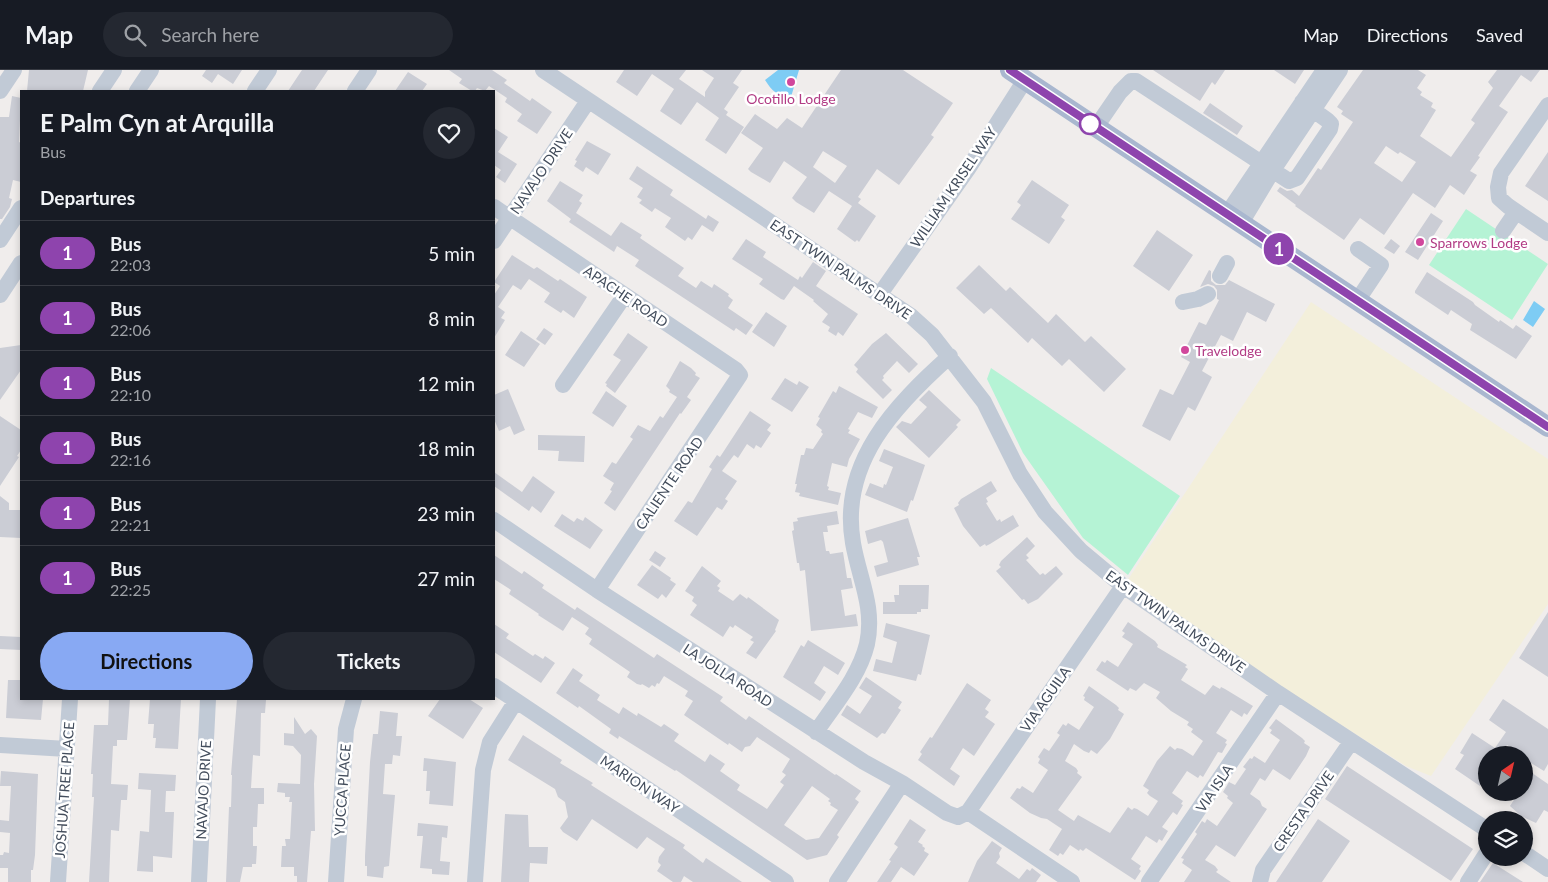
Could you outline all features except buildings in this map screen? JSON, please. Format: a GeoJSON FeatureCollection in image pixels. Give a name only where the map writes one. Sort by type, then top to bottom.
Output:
{"type":"FeatureCollection","features":[{"type":"Feature","properties":{"kind":"main road"},"geometry":{"type":"LineString","coordinates":[[1018,75],[1548,427]]}},
{"type":"Feature","properties":{"kind":"street"},"geometry":{"type":"LineString","coordinates":[[0,91],[14,70]]}},
{"type":"Feature","properties":{"kind":"street"},"geometry":{"type":"LineString","coordinates":[[101,90],[114,70]]}},
{"type":"Feature","properties":{"kind":"street"},"geometry":{"type":"LineString","coordinates":[[138,90],[151,70]]}},
{"type":"Feature","properties":{"kind":"street"},"geometry":{"type":"LineString","coordinates":[[256,90],[269,70]]}},
{"type":"Feature","properties":{"kind":"street"},"geometry":{"type":"LineString","coordinates":[[356,90],[369,70]]}},
{"type":"Feature","properties":{"kind":"street","name":"EAST TWIN PALMS DRIVE"},"geometry":{"type":"LineString","coordinates":[[543,70],[912,316],[950,356],[984,402],[1020,474],[1045,512],[1081,551],[1123,586],[1278,693],[1478,824]]}},
{"type":"Feature","properties":{"kind":"street"},"geometry":{"type":"LineString","coordinates":[[1308,106],[1324,70]]}},
{"type":"Feature","properties":{"kind":"street"},"geometry":{"type":"LineString","coordinates":[[1234,219],[1308,106],[1340,70]]}},
{"type":"Feature","properties":{"kind":"street","name":"WILLIAM KRISEL WAY"},"geometry":{"type":"LineString","coordinates":[[880,294],[968,169],[1018,75]]}},
{"type":"Feature","properties":{"kind":"street"},"geometry":{"type":"LineString","coordinates":[[1096,128],[1120,92],[1131,80],[1136,81],[1289,181],[1297,178],[1330,130],[1331,124],[1328,120],[1308,106]]}},
{"type":"Feature","properties":{"kind":"street","name":"NAVAJO DRIVE"},"geometry":{"type":"LineString","coordinates":[[495,240],[588,101]]}},
{"type":"Feature","properties":{"kind":"street"},"geometry":{"type":"LineString","coordinates":[[1548,105],[1501,173],[1498,187],[1500,198],[1516,212],[1548,233]]}},
{"type":"Feature","properties":{"kind":"street","name":"APACHE ROAD"},"geometry":{"type":"LineString","coordinates":[[495,208],[736,370],[740,376]]}},
{"type":"Feature","properties":{"kind":"street"},"geometry":{"type":"LineString","coordinates":[[1,237],[20,209]]}},
{"type":"Feature","properties":{"kind":"street"},"geometry":{"type":"LineString","coordinates":[[1503,231],[1516,212]]}},
{"type":"Feature","properties":{"kind":"street"},"geometry":{"type":"LineString","coordinates":[[1357,301],[1381,265],[1358,249]]}},
{"type":"Feature","properties":{"kind":"street"},"geometry":{"type":"LineString","coordinates":[[0,295],[20,265]]}},
{"type":"Feature","properties":{"kind":"street"},"geometry":{"type":"LineString","coordinates":[[1183,302],[1198,299],[1208,294]]}},
{"type":"Feature","properties":{"kind":"street"},"geometry":{"type":"LineString","coordinates":[[563,385],[625,295]]}},
{"type":"Feature","properties":{"kind":"street"},"geometry":{"type":"LineString","coordinates":[[816,732],[857,672],[866,644],[870,619],[867,596],[853,544],[850,518],[852,494],[861,465],[875,438],[893,412],[917,385],[950,356]]}},
{"type":"Feature","properties":{"kind":"street","name":"CALIENTE ROAD"},"geometry":{"type":"LineString","coordinates":[[597,590],[740,376]]}},
{"type":"Feature","properties":{"kind":"street","name":"LA JOLLA ROAD"},"geometry":{"type":"LineString","coordinates":[[495,521],[597,590],[816,732],[902,783],[947,813],[958,816],[968,812]]}},
{"type":"Feature","properties":{"kind":"street","name":"VIA AGUILA"},"geometry":{"type":"LineString","coordinates":[[968,812],[1123,586]]}},
{"type":"Feature","properties":{"kind":"street","name":"MARION WAY"},"geometry":{"type":"LineString","coordinates":[[495,687],[786,882]]}},
{"type":"Feature","properties":{"kind":"street","name":"VIA ISLA"},"geometry":{"type":"LineString","coordinates":[[1149,882],[1278,693]]}},
{"type":"Feature","properties":{"kind":"street","name":"JOSHUA TREE PLACE"},"geometry":{"type":"LineString","coordinates":[[58,882],[70,700]]}},
{"type":"Feature","properties":{"kind":"street","name":"NAVAJO DRIVE"},"geometry":{"type":"LineString","coordinates":[[199,882],[208,700]]}},
{"type":"Feature","properties":{"kind":"street","name":"YUCCA PLACE"},"geometry":{"type":"LineString","coordinates":[[336,882],[346,729],[354,700]]}},
{"type":"Feature","properties":{"kind":"street"},"geometry":{"type":"LineString","coordinates":[[475,882],[483,770],[490,742],[516,701]]}},
{"type":"Feature","properties":{"kind":"street","name":"CRESTA DRIVE"},"geometry":{"type":"LineString","coordinates":[[1260,882],[1263,870],[1351,742]]}},
{"type":"Feature","properties":{"kind":"street"},"geometry":{"type":"LineString","coordinates":[[0,745],[67,749]]}},
{"type":"Feature","properties":{"kind":"street"},"geometry":{"type":"LineString","coordinates":[[837,882],[902,783]]}},
{"type":"Feature","properties":{"kind":"street"},"geometry":{"type":"LineString","coordinates":[[968,812],[1072,882]]}},
{"type":"Feature","properties":{"kind":"street"},"geometry":{"type":"LineString","coordinates":[[1533,859],[1548,869]]}},
{"type":"Feature","properties":{"kind":"street"},"geometry":{"type":"LineString","coordinates":[[1468,882],[1478,866]]}},
{"type":"Feature","properties":{"kind":"green space"},"geometry":{"type":"Polygon","coordinates":[[[1466,209],[1548,264],[1512,320],[1429,265],[1466,209]]]}},
{"type":"Feature","properties":{"kind":"green space"},"geometry":{"type":"Polygon","coordinates":[[[991,368],[1180,496],[1128,575],[1083,538],[1023,453],[987,379],[991,368]]]}},
{"type":"Feature","properties":{"kind":"sand"},"geometry":{"type":"Polygon","coordinates":[[[1311,302],[1548,459],[1548,604],[1431,776],[1406,766],[1297,697],[1127,581],[1311,302]]]}},
{"type":"Feature","properties":{"kind":"water"},"geometry":{"type":"Polygon","coordinates":[[[778,70],[799,70],[791,97],[775,92],[765,80],[778,70]]]}},
{"type":"Feature","properties":{"kind":"water"},"geometry":{"type":"Polygon","coordinates":[[[1534,301],[1545,309],[1533,327],[1523,320],[1534,301]]]}},
{"type":"Feature","properties":{"kind":"bus line","name":"1"},"geometry":{"type":"LineString","coordinates":[[1010,70],[1548,427]]}},
{"type":"Feature","properties":{"kind":"place","name":"Ocotillo Lodge"},"geometry":{"type":"Point","coordinates":[791,82]}},
{"type":"Feature","properties":{"kind":"place","name":"Sparrows Lodge"},"geometry":{"type":"Point","coordinates":[1420,242]}},
{"type":"Feature","properties":{"kind":"place","name":"Travelodge"},"geometry":{"type":"Point","coordinates":[1185,350]}}]}
